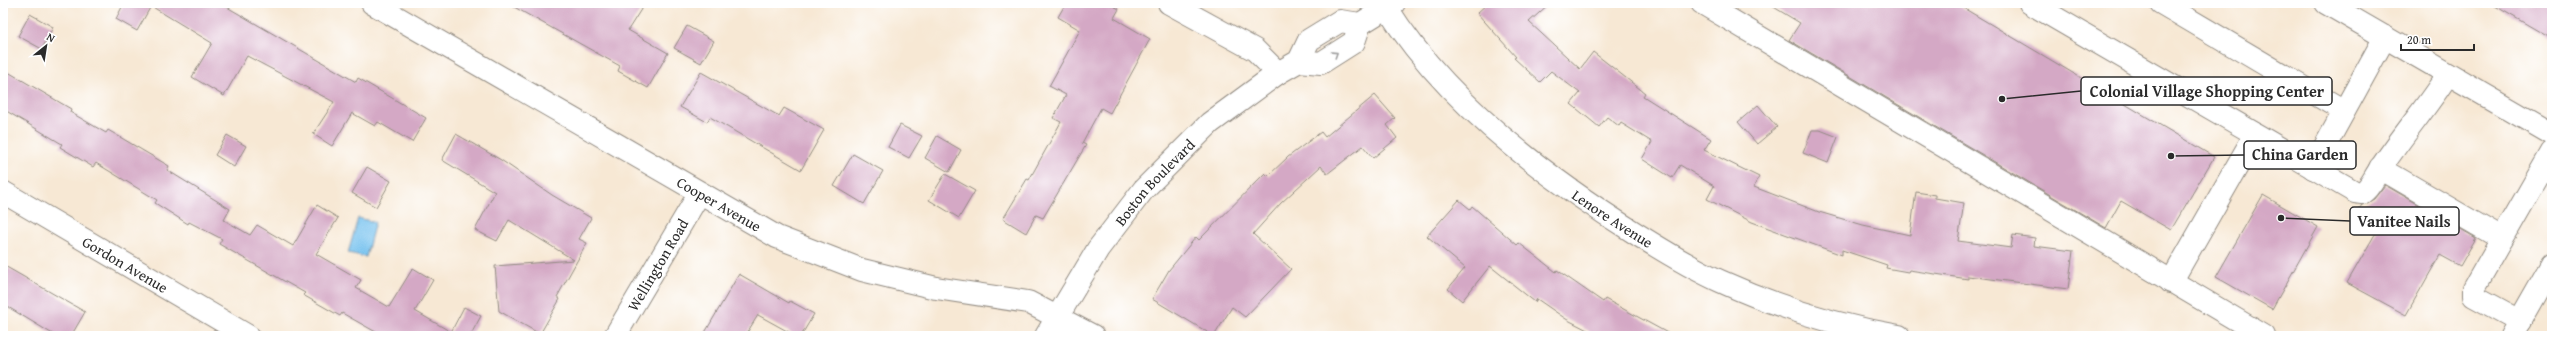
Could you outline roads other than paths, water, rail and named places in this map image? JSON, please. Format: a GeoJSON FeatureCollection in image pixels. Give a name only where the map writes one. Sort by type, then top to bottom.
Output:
{"type":"FeatureCollection","features":[{"type":"Feature","properties":{"kind":"street","name":"Cooper Avenue"},"geometry":{"type":"LineString","coordinates":[[372,3],[699,194],[777,237],[862,270],[936,288],[1028,302],[1058,316],[1093,336]]}},
{"type":"Feature","properties":{"kind":"street"},"geometry":{"type":"LineString","coordinates":[[1169,3],[1255,50],[1278,73]]}},
{"type":"Feature","properties":{"kind":"street"},"geometry":{"type":"LineString","coordinates":[[1702,3],[2264,336]]}},
{"type":"Feature","properties":{"kind":"street"},"geometry":{"type":"LineString","coordinates":[[2030,3],[2355,192],[2362,193],[2367,190],[2380,168],[2426,109],[2448,74]]}},
{"type":"Feature","properties":{"kind":"street"},"geometry":{"type":"LineString","coordinates":[[2161,3],[2344,111]]}},
{"type":"Feature","properties":{"kind":"street"},"geometry":{"type":"LineString","coordinates":[[2326,3],[2552,134]]}},
{"type":"Feature","properties":{"kind":"street","name":"Boston Boulevard"},"geometry":{"type":"LineString","coordinates":[[1046,336],[1098,249],[1144,189],[1210,123],[1278,73],[1299,61],[1309,40],[1340,21],[1360,24],[1390,6]]}},
{"type":"Feature","properties":{"kind":"street","name":"Lenore Avenue"},"geometry":{"type":"LineString","coordinates":[[1390,6],[1404,35],[1464,100],[1521,154],[1583,201],[1656,246],[1719,281],[1790,308],[1876,332],[1899,336]]}},
{"type":"Feature","properties":{"kind":"street"},"geometry":{"type":"LineString","coordinates":[[2312,168],[2385,37]]}},
{"type":"Feature","properties":{"kind":"street"},"geometry":{"type":"LineString","coordinates":[[2171,282],[2255,135]]}},
{"type":"Feature","properties":{"kind":"street"},"geometry":{"type":"LineString","coordinates":[[2552,152],[2474,288],[2474,296],[2515,328],[2552,264]]}},
{"type":"Feature","properties":{"kind":"street"},"geometry":{"type":"LineString","coordinates":[[2380,168],[2502,239]]}},
{"type":"Feature","properties":{"kind":"street","name":"Gordon Avenue"},"geometry":{"type":"LineString","coordinates":[[3,192],[236,333]]}},
{"type":"Feature","properties":{"kind":"street","name":"Wellington Road"},"geometry":{"type":"LineString","coordinates":[[615,336],[699,194]]}},
{"type":"Feature","properties":{"kind":"water"},"geometry":{"type":"Polygon","coordinates":[[[358,218],[375,222],[366,257],[348,253],[358,218]]]}},
{"type":"Feature","properties":{"kind":"place","name":"Colonial Village Shopping Center"},"geometry":{"type":"Point","coordinates":[2002,99]}},
{"type":"Feature","properties":{"kind":"place","name":"China Garden"},"geometry":{"type":"Point","coordinates":[2171,156]}},
{"type":"Feature","properties":{"kind":"place","name":"Vanitee Nails"},"geometry":{"type":"Point","coordinates":[2281,218]}}]}
